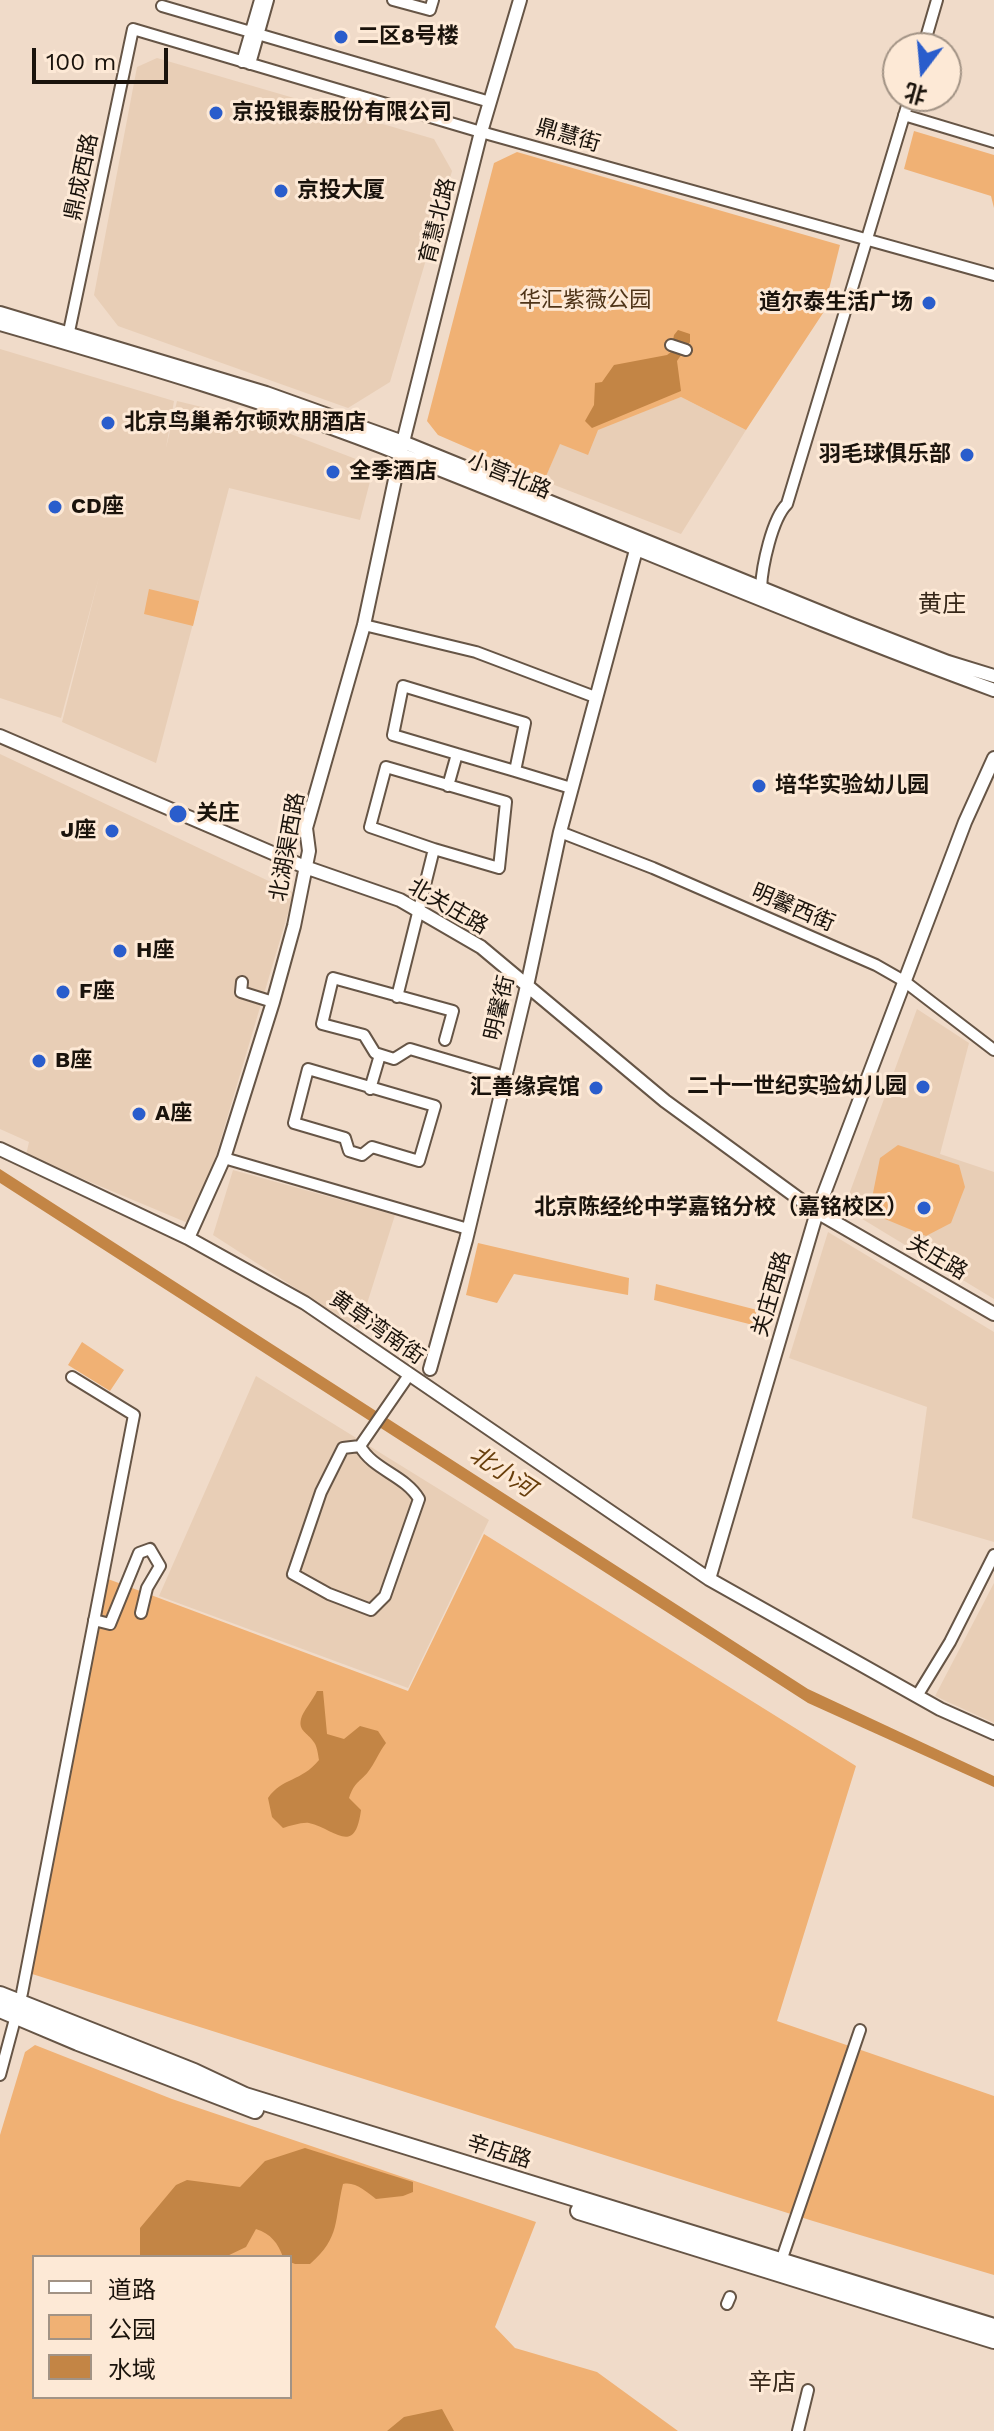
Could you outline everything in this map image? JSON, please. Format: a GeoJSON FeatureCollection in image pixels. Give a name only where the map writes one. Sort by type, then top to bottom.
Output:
{"type":"FeatureCollection","features":[{"type":"Feature","properties":{"kind":"main road","name":"辛店路"},"geometry":{"type":"LineString","coordinates":[[0,1995],[18,2010],[242,2106],[779,2268],[994,2327]]}},
{"type":"Feature","properties":{"kind":"main road","name":"辛店路"},"geometry":{"type":"LineString","coordinates":[[0,2009],[18,2010]]}},
{"type":"Feature","properties":{"kind":"main road","name":"辛店路"},"geometry":{"type":"LineString","coordinates":[[779,2268],[994,2340]]}},
{"type":"Feature","properties":{"kind":"street"},"geometry":{"type":"LineString","coordinates":[[246,63],[260,0]]}},
{"type":"Feature","properties":{"kind":"street"},"geometry":{"type":"LineString","coordinates":[[254,34],[268,0]]}},
{"type":"Feature","properties":{"kind":"street"},"geometry":{"type":"LineString","coordinates":[[393,0],[430,10],[433,0]]}},
{"type":"Feature","properties":{"kind":"street","name":"育慧北路"},"geometry":{"type":"LineString","coordinates":[[402,448],[481,132],[520,0]]}},
{"type":"Feature","properties":{"kind":"street"},"geometry":{"type":"LineString","coordinates":[[928,32],[937,0]]}},
{"type":"Feature","properties":{"kind":"street"},"geometry":{"type":"LineString","coordinates":[[162,6],[490,102]]}},
{"type":"Feature","properties":{"kind":"street","name":"鼎慧街"},"geometry":{"type":"LineString","coordinates":[[133,29],[481,132],[994,275]]}},
{"type":"Feature","properties":{"kind":"street","name":"鼎成西路"},"geometry":{"type":"LineString","coordinates":[[68,338],[133,29]]}},
{"type":"Feature","properties":{"kind":"street"},"geometry":{"type":"LineString","coordinates":[[761,588],[763,563],[778,513],[787,504],[905,112]]}},
{"type":"Feature","properties":{"kind":"street"},"geometry":{"type":"LineString","coordinates":[[904,115],[994,142]]}},
{"type":"Feature","properties":{"kind":"street","name":"小营北路"},"geometry":{"type":"LineString","coordinates":[[0,313],[264,405],[402,448],[920,651],[994,676]]}},
{"type":"Feature","properties":{"kind":"street","name":"小营北路"},"geometry":{"type":"LineString","coordinates":[[0,324],[68,338]]}},
{"type":"Feature","properties":{"kind":"street"},"geometry":{"type":"LineString","coordinates":[[671,345],[686,350]]}},
{"type":"Feature","properties":{"kind":"street","name":"小营北路"},"geometry":{"type":"LineString","coordinates":[[402,448],[636,550],[994,690]]}},
{"type":"Feature","properties":{"kind":"street","name":"北湖渠西路"},"geometry":{"type":"LineString","coordinates":[[188,1238],[224,1158],[294,926],[309,851],[306,828],[364,625],[402,448]]}},
{"type":"Feature","properties":{"kind":"street","name":"明馨街"},"geometry":{"type":"LineString","coordinates":[[430,1369],[505,1077],[571,788],[636,550]]}},
{"type":"Feature","properties":{"kind":"street"},"geometry":{"type":"LineString","coordinates":[[364,625],[476,652],[595,697]]}},
{"type":"Feature","properties":{"kind":"street"},"geometry":{"type":"LineString","coordinates":[[515,771],[525,723],[403,686],[393,735],[571,788]]}},
{"type":"Feature","properties":{"kind":"street","name":"北关庄路"},"geometry":{"type":"LineString","coordinates":[[0,736],[305,867],[400,900],[481,947],[665,1101],[817,1212]]}},
{"type":"Feature","properties":{"kind":"street"},"geometry":{"type":"LineString","coordinates":[[448,786],[457,754]]}},
{"type":"Feature","properties":{"kind":"street","name":"关庄西路"},"geometry":{"type":"LineString","coordinates":[[709,1579],[817,1212],[965,822],[994,758]]}},
{"type":"Feature","properties":{"kind":"street"},"geometry":{"type":"LineString","coordinates":[[386,767],[506,802],[499,868],[434,849],[370,827],[386,767]]}},
{"type":"Feature","properties":{"kind":"street","name":"明馨西街"},"geometry":{"type":"LineString","coordinates":[[560,832],[653,868],[876,965],[904,981],[994,1050]]}},
{"type":"Feature","properties":{"kind":"street"},"geometry":{"type":"LineString","coordinates":[[397,997],[434,849]]}},
{"type":"Feature","properties":{"kind":"street"},"geometry":{"type":"LineString","coordinates":[[445,1040],[453,1011],[333,978],[322,1024],[364,1035],[375,1053],[380,1055],[394,1059],[410,1049],[505,1077]]}},
{"type":"Feature","properties":{"kind":"street"},"geometry":{"type":"LineString","coordinates":[[242,982],[241,992],[273,1002]]}},
{"type":"Feature","properties":{"kind":"street"},"geometry":{"type":"LineString","coordinates":[[370,1089],[380,1055]]}},
{"type":"Feature","properties":{"kind":"street"},"geometry":{"type":"LineString","coordinates":[[308,1069],[370,1089],[435,1106],[419,1161],[372,1147],[362,1155],[349,1151],[345,1138],[294,1123],[308,1069]]}},
{"type":"Feature","properties":{"kind":"street","name":"黄草湾南街"},"geometry":{"type":"LineString","coordinates":[[0,1149],[188,1238],[305,1303],[709,1579],[917,1696],[994,1733]]}},
{"type":"Feature","properties":{"kind":"street"},"geometry":{"type":"LineString","coordinates":[[224,1158],[468,1229]]}},
{"type":"Feature","properties":{"kind":"street","name":"关庄路"},"geometry":{"type":"LineString","coordinates":[[817,1212],[994,1314]]}},
{"type":"Feature","properties":{"kind":"street"},"geometry":{"type":"LineString","coordinates":[[360,1446],[365,1455],[412,1487],[419,1499],[385,1596],[371,1610],[329,1594],[293,1574],[321,1492],[343,1448],[360,1446],[409,1375]]}},
{"type":"Feature","properties":{"kind":"street"},"geometry":{"type":"LineString","coordinates":[[0,2075],[18,2010],[134,1415],[72,1377]]}},
{"type":"Feature","properties":{"kind":"street"},"geometry":{"type":"LineString","coordinates":[[94,1620],[110,1624],[139,1553],[150,1549],[160,1566],[147,1588],[141,1613]]}},
{"type":"Feature","properties":{"kind":"street"},"geometry":{"type":"LineString","coordinates":[[917,1696],[950,1642],[994,1555]]}},
{"type":"Feature","properties":{"kind":"street"},"geometry":{"type":"LineString","coordinates":[[779,2268],[860,2030]]}},
{"type":"Feature","properties":{"kind":"street"},"geometry":{"type":"LineString","coordinates":[[798,2431],[808,2390]]}},
{"type":"Feature","properties":{"kind":"shaded area","name":"京投大厦"},"geometry":{"type":"Polygon","coordinates":[[[157,58],[434,139],[452,171],[390,382],[348,408],[118,326],[94,295],[137,67],[157,58]]]}},
{"type":"Feature","properties":{"kind":"shaded area"},"geometry":{"type":"Polygon","coordinates":[[[0,349],[174,401],[166,448],[177,401],[247,418],[245,427],[249,418],[374,466],[360,520],[229,488],[156,763],[62,722],[99,577],[61,718],[0,698],[0,349]]]}},
{"type":"Feature","properties":{"kind":"shaded area"},"geometry":{"type":"Polygon","coordinates":[[[681,397],[746,430],[681,534],[544,481],[560,443],[681,397]]]}},
{"type":"Feature","properties":{"kind":"shaded area"},"geometry":{"type":"Polygon","coordinates":[[[0,754],[294,893],[195,1226],[26,1155],[29,1142],[0,1129],[0,754]]]}},
{"type":"Feature","properties":{"kind":"shaded area","name":"北京陈经纶中学嘉铭分校（嘉铭校区）"},"geometry":{"type":"Polygon","coordinates":[[[917,1009],[969,1043],[940,1154],[994,1172],[994,1299],[859,1217],[847,1200],[917,1009]]]}},
{"type":"Feature","properties":{"kind":"shaded area"},"geometry":{"type":"Polygon","coordinates":[[[233,1170],[395,1215],[359,1329],[213,1235],[233,1170]]]}},
{"type":"Feature","properties":{"kind":"shaded area"},"geometry":{"type":"Polygon","coordinates":[[[828,1232],[994,1332],[994,1542],[912,1518],[927,1407],[789,1358],[828,1232]]]}},
{"type":"Feature","properties":{"kind":"shaded area"},"geometry":{"type":"Polygon","coordinates":[[[256,1376],[489,1520],[408,1688],[159,1596],[256,1376]]]}},
{"type":"Feature","properties":{"kind":"shaded area"},"geometry":{"type":"Polygon","coordinates":[[[994,1583],[994,1723],[935,1696],[994,1583]]]}},
{"type":"Feature","properties":{"kind":"green space"},"geometry":{"type":"Polygon","coordinates":[[[914,131],[994,155],[994,208],[991,196],[904,169],[914,131]]]}},
{"type":"Feature","properties":{"kind":"green space","name":"华汇紫薇公园"},"geometry":{"type":"Polygon","coordinates":[[[517,152],[840,245],[823,313],[746,430],[681,397],[598,430],[588,455],[560,444],[544,481],[438,435],[427,421],[494,163],[517,152]]]}},
{"type":"Feature","properties":{"kind":"green space"},"geometry":{"type":"Polygon","coordinates":[[[149,589],[199,601],[193,626],[144,614],[149,589]]]}},
{"type":"Feature","properties":{"kind":"green space"},"geometry":{"type":"Polygon","coordinates":[[[898,1145],[959,1165],[965,1187],[951,1223],[926,1236],[885,1219],[871,1203],[880,1158],[898,1145]]]}},
{"type":"Feature","properties":{"kind":"green space"},"geometry":{"type":"Polygon","coordinates":[[[478,1243],[629,1278],[628,1295],[514,1274],[497,1303],[466,1295],[478,1243]]]}},
{"type":"Feature","properties":{"kind":"green space"},"geometry":{"type":"Polygon","coordinates":[[[656,1284],[761,1311],[757,1326],[654,1300],[656,1284]]]}},
{"type":"Feature","properties":{"kind":"green space"},"geometry":{"type":"Polygon","coordinates":[[[82,1342],[124,1370],[110,1391],[68,1365],[82,1342]]]}},
{"type":"Feature","properties":{"kind":"green space"},"geometry":{"type":"Polygon","coordinates":[[[484,1534],[856,1766],[777,2021],[994,2096],[994,2275],[813,2221],[29,1973],[108,1579],[408,1691],[484,1534]]]}},
{"type":"Feature","properties":{"kind":"green space"},"geometry":{"type":"Polygon","coordinates":[[[35,2045],[172,2099],[536,2222],[495,2327],[515,2348],[597,2372],[678,2431],[0,2431],[0,2135],[25,2052],[35,2045]]]}},
{"type":"Feature","properties":{"kind":"water"},"geometry":{"type":"Polygon","coordinates":[[[678,330],[690,334],[690,342],[677,361],[681,391],[592,428],[585,421],[594,405],[595,383],[602,382],[614,365],[667,355],[671,352],[678,330]]]}},
{"type":"Feature","properties":{"kind":"water","name":"北小河"},"geometry":{"type":"Polygon","coordinates":[[[0,1169],[808,1689],[994,1776],[994,1787],[808,1703],[0,1183],[0,1169]]]}},
{"type":"Feature","properties":{"kind":"water"},"geometry":{"type":"Polygon","coordinates":[[[317,1691],[323,1691],[327,1734],[344,1739],[360,1726],[378,1731],[386,1743],[351,1792],[349,1798],[361,1810],[354,1833],[349,1836],[309,1823],[283,1828],[272,1817],[268,1798],[280,1786],[306,1772],[319,1760],[315,1745],[300,1723],[317,1691]]]}},
{"type":"Feature","properties":{"kind":"water"},"geometry":{"type":"Polygon","coordinates":[[[305,2148],[413,2182],[413,2192],[376,2199],[365,2190],[343,2184],[332,2236],[310,2264],[292,2263],[292,2255],[282,2255],[273,2240],[256,2229],[246,2247],[229,2255],[140,2255],[140,2228],[176,2185],[187,2180],[240,2187],[265,2161],[305,2148]]]}},
{"type":"Feature","properties":{"kind":"water"},"geometry":{"type":"Polygon","coordinates":[[[442,2409],[454,2431],[387,2431],[404,2417],[442,2409]]]}},
{"type":"Feature","properties":{"kind":"place","name":"二区8号楼"},"geometry":{"type":"Point","coordinates":[341,37]}},
{"type":"Feature","properties":{"kind":"place","name":"京投银泰股份有限公司"},"geometry":{"type":"Point","coordinates":[216,113]}},
{"type":"Feature","properties":{"kind":"place","name":"京投大厦"},"geometry":{"type":"Point","coordinates":[281,191]}},
{"type":"Feature","properties":{"kind":"place","name":"道尔泰生活广场"},"geometry":{"type":"Point","coordinates":[929,303]}},
{"type":"Feature","properties":{"kind":"place","name":"北京鸟巢希尔顿欢朋酒店"},"geometry":{"type":"Point","coordinates":[108,423]}},
{"type":"Feature","properties":{"kind":"place","name":"羽毛球俱乐部"},"geometry":{"type":"Point","coordinates":[967,455]}},
{"type":"Feature","properties":{"kind":"place","name":"全季酒店"},"geometry":{"type":"Point","coordinates":[333,472]}},
{"type":"Feature","properties":{"kind":"place","name":"CD座"},"geometry":{"type":"Point","coordinates":[55,507]}},
{"type":"Feature","properties":{"kind":"place","name":"培华实验幼儿园"},"geometry":{"type":"Point","coordinates":[759,786]}},
{"type":"Feature","properties":{"kind":"place","name":"关庄"},"geometry":{"type":"Point","coordinates":[178,814]}},
{"type":"Feature","properties":{"kind":"place","name":"J座"},"geometry":{"type":"Point","coordinates":[112,831]}},
{"type":"Feature","properties":{"kind":"place","name":"H座"},"geometry":{"type":"Point","coordinates":[120,951]}},
{"type":"Feature","properties":{"kind":"place","name":"F座"},"geometry":{"type":"Point","coordinates":[63,992]}},
{"type":"Feature","properties":{"kind":"place","name":"B座"},"geometry":{"type":"Point","coordinates":[39,1061]}},
{"type":"Feature","properties":{"kind":"place","name":"二十一世纪实验幼儿园"},"geometry":{"type":"Point","coordinates":[923,1087]}},
{"type":"Feature","properties":{"kind":"place","name":"汇善缘宾馆"},"geometry":{"type":"Point","coordinates":[596,1088]}},
{"type":"Feature","properties":{"kind":"place","name":"A座"},"geometry":{"type":"Point","coordinates":[139,1114]}},
{"type":"Feature","properties":{"kind":"place","name":"北京陈经纶中学嘉铭分校（嘉铭校区）"},"geometry":{"type":"Point","coordinates":[924,1208]}},
{"type":"Feature","properties":{"kind":"district","name":"黄庄"},"geometry":{"type":"Point","coordinates":[942,605]}},
{"type":"Feature","properties":{"kind":"district","name":"辛店"},"geometry":{"type":"Point","coordinates":[772,2383]}}]}
